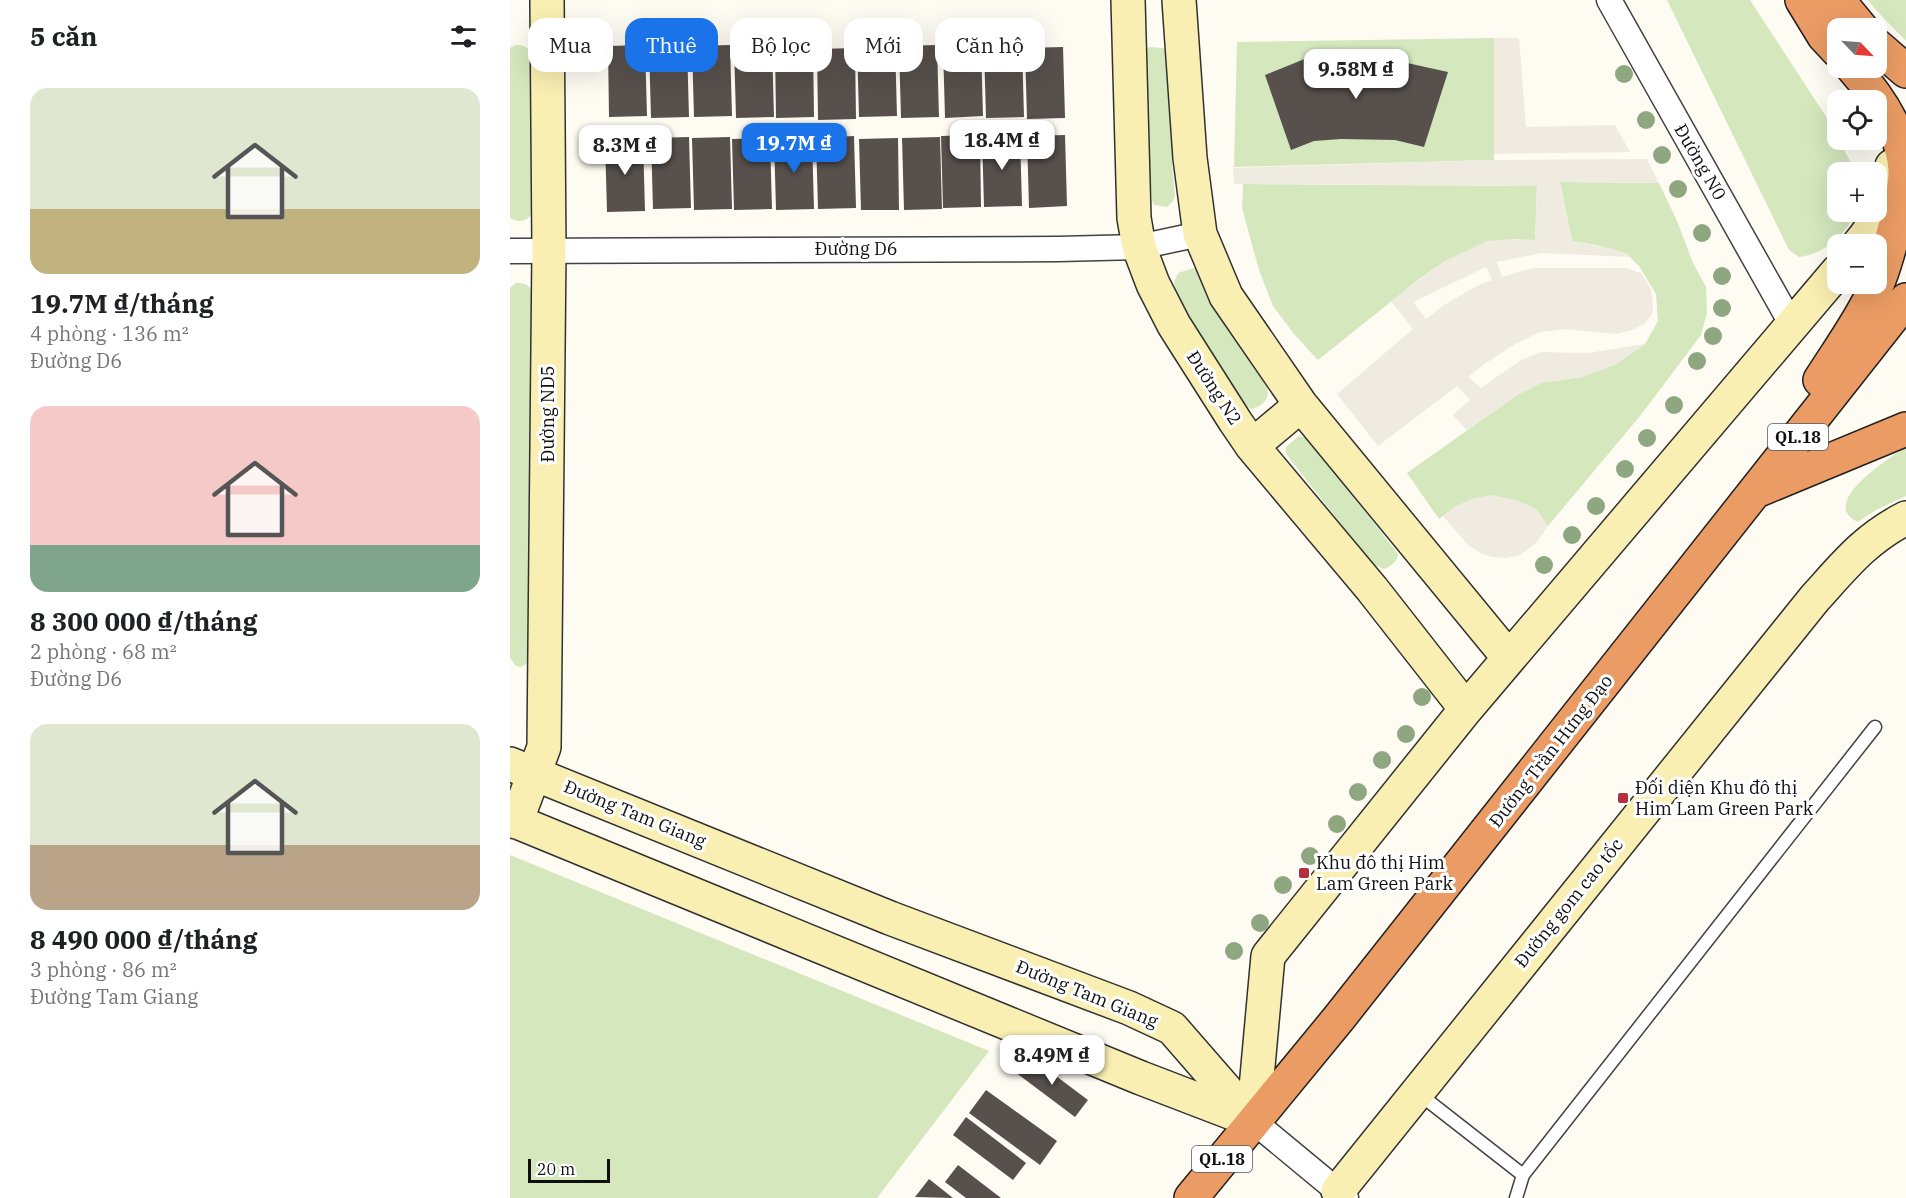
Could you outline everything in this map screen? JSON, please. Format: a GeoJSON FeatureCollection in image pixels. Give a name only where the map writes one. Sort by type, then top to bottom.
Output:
{"type":"FeatureCollection","features":[{"type":"Feature","properties":{"kind":"highway"},"geometry":{"type":"LineString","coordinates":[[1802,0],[1827,39]]}},
{"type":"Feature","properties":{"kind":"highway"},"geometry":{"type":"LineString","coordinates":[[1838,0],[1853,18]]}},
{"type":"Feature","properties":{"kind":"highway"},"geometry":{"type":"LineString","coordinates":[[1887,55],[1906,71]]}},
{"type":"Feature","properties":{"kind":"highway","name":"QL.18"},"geometry":{"type":"LineString","coordinates":[[1750,497],[1881,276],[1904,186],[1905,167],[1895,134],[1877,97],[1861,78]]}},
{"type":"Feature","properties":{"kind":"highway","name":"Đường Trần Hưng Đạo"},"geometry":{"type":"LineString","coordinates":[[1191,1198],[1339,1018],[1906,300]]}},
{"type":"Feature","properties":{"kind":"highway"},"geometry":{"type":"LineString","coordinates":[[1750,497],[1906,429]]}},
{"type":"Feature","properties":{"kind":"street","name":"Đường ND5"},"geometry":{"type":"LineString","coordinates":[[513,821],[523,769],[544,747],[546,702],[549,250],[547,0]]}},
{"type":"Feature","properties":{"kind":"street","name":"Đường N2"},"geometry":{"type":"LineString","coordinates":[[1128,0],[1134,218],[1139,247],[1153,284],[1174,325],[1252,446],[1372,589],[1466,709]]}},
{"type":"Feature","properties":{"kind":"street"},"geometry":{"type":"LineString","coordinates":[[1179,0],[1190,158],[1200,234],[1226,296],[1301,405],[1509,658]]}},
{"type":"Feature","properties":{"kind":"street","name":"Đường N0"},"geometry":{"type":"LineString","coordinates":[[1609,0],[1792,325]]}},
{"type":"Feature","properties":{"kind":"street"},"geometry":{"type":"LineString","coordinates":[[1867,234],[1883,208],[1890,181],[1895,134]]}},
{"type":"Feature","properties":{"kind":"street","name":"Đường D6"},"geometry":{"type":"LineString","coordinates":[[510,251],[1058,249],[1139,247],[1200,234]]}},
{"type":"Feature","properties":{"kind":"street"},"geometry":{"type":"LineString","coordinates":[[1253,1121],[1268,956],[1466,709],[1827,284]]}},
{"type":"Feature","properties":{"kind":"street"},"geometry":{"type":"LineString","coordinates":[[1252,446],[1301,405]]}},
{"type":"Feature","properties":{"kind":"street","name":"Đường gom cao tốc"},"geometry":{"type":"LineString","coordinates":[[1342,1195],[1417,1093],[1815,598],[1856,552],[1883,530],[1906,518]]}},
{"type":"Feature","properties":{"kind":"street","name":"Đường Tam Giang"},"geometry":{"type":"LineString","coordinates":[[523,769],[890,918],[1129,1008],[1172,1028],[1253,1121]]}},
{"type":"Feature","properties":{"kind":"street"},"geometry":{"type":"LineString","coordinates":[[513,821],[1142,1078],[1253,1121],[1342,1195]]}},
{"type":"Feature","properties":{"kind":"lane"},"geometry":{"type":"LineString","coordinates":[[1516,1198],[1523,1174],[1875,727]]}},
{"type":"Feature","properties":{"kind":"lane"},"geometry":{"type":"LineString","coordinates":[[1417,1093],[1523,1174]]}},
{"type":"Feature","properties":{"kind":"green space"},"geometry":{"type":"Polygon","coordinates":[[[1667,0],[1750,0],[1827,118],[1827,150],[1844,150],[1851,162],[1827,162],[1827,222],[1850,222],[1846,228],[1842,234],[1827,234],[1827,247],[1817,252],[1799,257],[1789,250],[1667,0]]]}},
{"type":"Feature","properties":{"kind":"green space"},"geometry":{"type":"Polygon","coordinates":[[[1868,0],[1906,0],[1906,41],[1887,21],[1887,18],[1884,18],[1868,0]]]}},
{"type":"Feature","properties":{"kind":"green space"},"geometry":{"type":"Polygon","coordinates":[[[1494,38],[1494,160],[1234,167],[1237,42],[1494,38]]]}},
{"type":"Feature","properties":{"kind":"green space"},"geometry":{"type":"Polygon","coordinates":[[[520,45],[528,49],[528,72],[531,72],[532,213],[525,220],[520,221],[510,218],[510,48],[520,45]]]}},
{"type":"Feature","properties":{"kind":"green space"},"geometry":{"type":"Polygon","coordinates":[[[1149,47],[1163,48],[1169,52],[1171,64],[1172,166],[1175,195],[1167,207],[1154,205],[1152,200],[1144,105],[1145,51],[1149,47]]]}},
{"type":"Feature","properties":{"kind":"green space"},"geometry":{"type":"Polygon","coordinates":[[[1560,182],[1659,183],[1693,263],[1706,287],[1707,313],[1701,335],[1640,416],[1548,526],[1536,509],[1518,501],[1491,495],[1456,506],[1439,519],[1407,473],[1517,395],[1541,383],[1581,377],[1614,365],[1645,344],[1658,321],[1656,294],[1639,266],[1627,254],[1572,241],[1560,182]]]}},
{"type":"Feature","properties":{"kind":"green space"},"geometry":{"type":"Polygon","coordinates":[[[1243,184],[1537,186],[1535,240],[1511,239],[1445,261],[1318,360],[1273,306],[1259,270],[1242,208],[1243,184]]]}},
{"type":"Feature","properties":{"kind":"green space"},"geometry":{"type":"Polygon","coordinates":[[[1194,268],[1199,271],[1203,287],[1266,386],[1267,397],[1263,403],[1252,409],[1246,406],[1209,353],[1176,291],[1174,282],[1178,273],[1194,268]]]}},
{"type":"Feature","properties":{"kind":"green space"},"geometry":{"type":"Polygon","coordinates":[[[516,283],[526,284],[532,291],[534,653],[527,664],[520,667],[516,666],[510,658],[510,288],[516,283]]]}},
{"type":"Feature","properties":{"kind":"green space"},"geometry":{"type":"Polygon","coordinates":[[[1299,436],[1306,438],[1312,444],[1398,554],[1390,566],[1385,569],[1373,565],[1290,459],[1286,453],[1286,447],[1299,436]]]}},
{"type":"Feature","properties":{"kind":"green space"},"geometry":{"type":"Polygon","coordinates":[[[1906,447],[1906,496],[1876,510],[1858,522],[1848,514],[1846,504],[1851,493],[1873,471],[1906,447]]]}},
{"type":"Feature","properties":{"kind":"green space"},"geometry":{"type":"Polygon","coordinates":[[[510,855],[989,1051],[877,1198],[510,1198],[510,855]]]}},
{"type":"Feature","properties":{"kind":"shaded area"},"geometry":{"type":"Polygon","coordinates":[[[1494,38],[1519,38],[1526,127],[1615,125],[1630,152],[1494,154],[1494,38]]]}},
{"type":"Feature","properties":{"kind":"shaded area"},"geometry":{"type":"Polygon","coordinates":[[[1647,159],[1659,183],[1560,182],[1572,241],[1613,249],[1631,257],[1541,253],[1497,262],[1502,277],[1532,268],[1626,268],[1641,273],[1651,289],[1653,307],[1652,314],[1644,324],[1616,334],[1565,329],[1540,332],[1515,344],[1468,377],[1481,388],[1521,360],[1541,352],[1588,353],[1645,344],[1615,365],[1581,377],[1541,383],[1517,395],[1467,430],[1453,415],[1470,400],[1457,386],[1378,446],[1337,394],[1413,329],[1391,301],[1445,261],[1487,241],[1535,240],[1537,186],[1234,184],[1233,168],[1492,160],[1647,159]],[[1486,267],[1413,302],[1426,319],[1444,305],[1492,280],[1486,267]]]}},
{"type":"Feature","properties":{"kind":"shaded area"},"geometry":{"type":"Polygon","coordinates":[[[1491,495],[1518,501],[1536,509],[1548,526],[1536,543],[1520,555],[1506,558],[1491,557],[1481,553],[1469,546],[1443,516],[1456,506],[1472,499],[1491,495]]]}},
{"type":"Feature","properties":{"kind":"building"},"geometry":{"type":"Polygon","coordinates":[[[718,45],[730,45],[732,116],[694,117],[693,72],[718,72],[718,45]]]}},
{"type":"Feature","properties":{"kind":"building"},"geometry":{"type":"Polygon","coordinates":[[[923,45],[935,45],[939,117],[901,118],[900,72],[923,72],[923,45]]]}},
{"type":"Feature","properties":{"kind":"building"},"geometry":{"type":"Polygon","coordinates":[[[613,46],[625,46],[625,72],[646,72],[647,116],[609,117],[608,72],[613,72],[613,46]]]}},
{"type":"Feature","properties":{"kind":"building"},"geometry":{"type":"Polygon","coordinates":[[[1045,47],[1063,47],[1065,118],[1027,119],[1026,72],[1045,72],[1045,47]]]}},
{"type":"Feature","properties":{"kind":"building"},"geometry":{"type":"Polygon","coordinates":[[[844,48],[844,72],[855,72],[856,119],[818,120],[817,72],[832,72],[832,49],[844,48]]]}},
{"type":"Feature","properties":{"kind":"building"},"geometry":{"type":"Polygon","coordinates":[[[1380,57],[1448,72],[1424,147],[1395,140],[1341,139],[1314,141],[1291,150],[1265,75],[1307,58],[1380,57]]]}},
{"type":"Feature","properties":{"kind":"building"},"geometry":{"type":"Polygon","coordinates":[[[650,72],[688,72],[689,117],[651,118],[650,72]]]}},
{"type":"Feature","properties":{"kind":"building"},"geometry":{"type":"Polygon","coordinates":[[[735,72],[773,72],[774,117],[736,118],[735,72]]]}},
{"type":"Feature","properties":{"kind":"building"},"geometry":{"type":"Polygon","coordinates":[[[775,72],[813,72],[814,117],[776,118],[775,72]]]}},
{"type":"Feature","properties":{"kind":"building"},"geometry":{"type":"Polygon","coordinates":[[[858,72],[896,72],[897,116],[859,117],[858,72]]]}},
{"type":"Feature","properties":{"kind":"building"},"geometry":{"type":"Polygon","coordinates":[[[944,72],[982,72],[983,116],[945,118],[944,72]]]}},
{"type":"Feature","properties":{"kind":"building"},"geometry":{"type":"Polygon","coordinates":[[[985,72],[1023,72],[1024,117],[986,118],[985,72]]]}},
{"type":"Feature","properties":{"kind":"building"},"geometry":{"type":"Polygon","coordinates":[[[980,135],[981,207],[943,208],[941,136],[980,135]]]}},
{"type":"Feature","properties":{"kind":"building"},"geometry":{"type":"Polygon","coordinates":[[[1020,135],[1022,206],[984,207],[982,136],[1020,135]]]}},
{"type":"Feature","properties":{"kind":"building"},"geometry":{"type":"Polygon","coordinates":[[[1065,135],[1067,206],[1029,208],[1027,136],[1065,135]]]}},
{"type":"Feature","properties":{"kind":"building"},"geometry":{"type":"Polygon","coordinates":[[[854,136],[856,208],[818,209],[816,138],[854,136]]]}},
{"type":"Feature","properties":{"kind":"building"},"geometry":{"type":"Polygon","coordinates":[[[689,137],[691,208],[653,209],[651,138],[689,137]]]}},
{"type":"Feature","properties":{"kind":"building"},"geometry":{"type":"Polygon","coordinates":[[[730,137],[732,209],[694,210],[692,138],[730,137]]]}},
{"type":"Feature","properties":{"kind":"building"},"geometry":{"type":"Polygon","coordinates":[[[940,137],[942,209],[904,210],[902,138],[940,137]]]}},
{"type":"Feature","properties":{"kind":"building"},"geometry":{"type":"Polygon","coordinates":[[[770,138],[772,209],[734,210],[732,139],[770,138]]]}},
{"type":"Feature","properties":{"kind":"building"},"geometry":{"type":"Polygon","coordinates":[[[812,138],[814,209],[776,210],[774,139],[812,138]]]}},
{"type":"Feature","properties":{"kind":"building"},"geometry":{"type":"Polygon","coordinates":[[[898,138],[899,210],[861,210],[859,139],[898,138]]]}},
{"type":"Feature","properties":{"kind":"building"},"geometry":{"type":"Polygon","coordinates":[[[643,139],[645,211],[607,212],[605,140],[643,139]]]}},
{"type":"Feature","properties":{"kind":"building"},"geometry":{"type":"Polygon","coordinates":[[[1028,1055],[1088,1100],[1075,1117],[1015,1072],[1028,1055]]]}},
{"type":"Feature","properties":{"kind":"building"},"geometry":{"type":"Polygon","coordinates":[[[986,1090],[1057,1141],[1040,1165],[969,1113],[986,1090]]]}},
{"type":"Feature","properties":{"kind":"building"},"geometry":{"type":"Polygon","coordinates":[[[966,1117],[1026,1163],[1013,1180],[953,1135],[966,1117]]]}},
{"type":"Feature","properties":{"kind":"building"},"geometry":{"type":"Polygon","coordinates":[[[958,1165],[1001,1198],[966,1198],[945,1182],[958,1165]]]}},
{"type":"Feature","properties":{"kind":"building"},"geometry":{"type":"Polygon","coordinates":[[[929,1179],[953,1198],[915,1197],[929,1179]]]}},
{"type":"Feature","properties":{"kind":"place","name":"Đối diện Khu đô thị Him Lam Green Park"},"geometry":{"type":"Point","coordinates":[1623,798]}},
{"type":"Feature","properties":{"kind":"place","name":"Khu đô thị Him Lam Green Park"},"geometry":{"type":"Point","coordinates":[1304,873]}}]}
